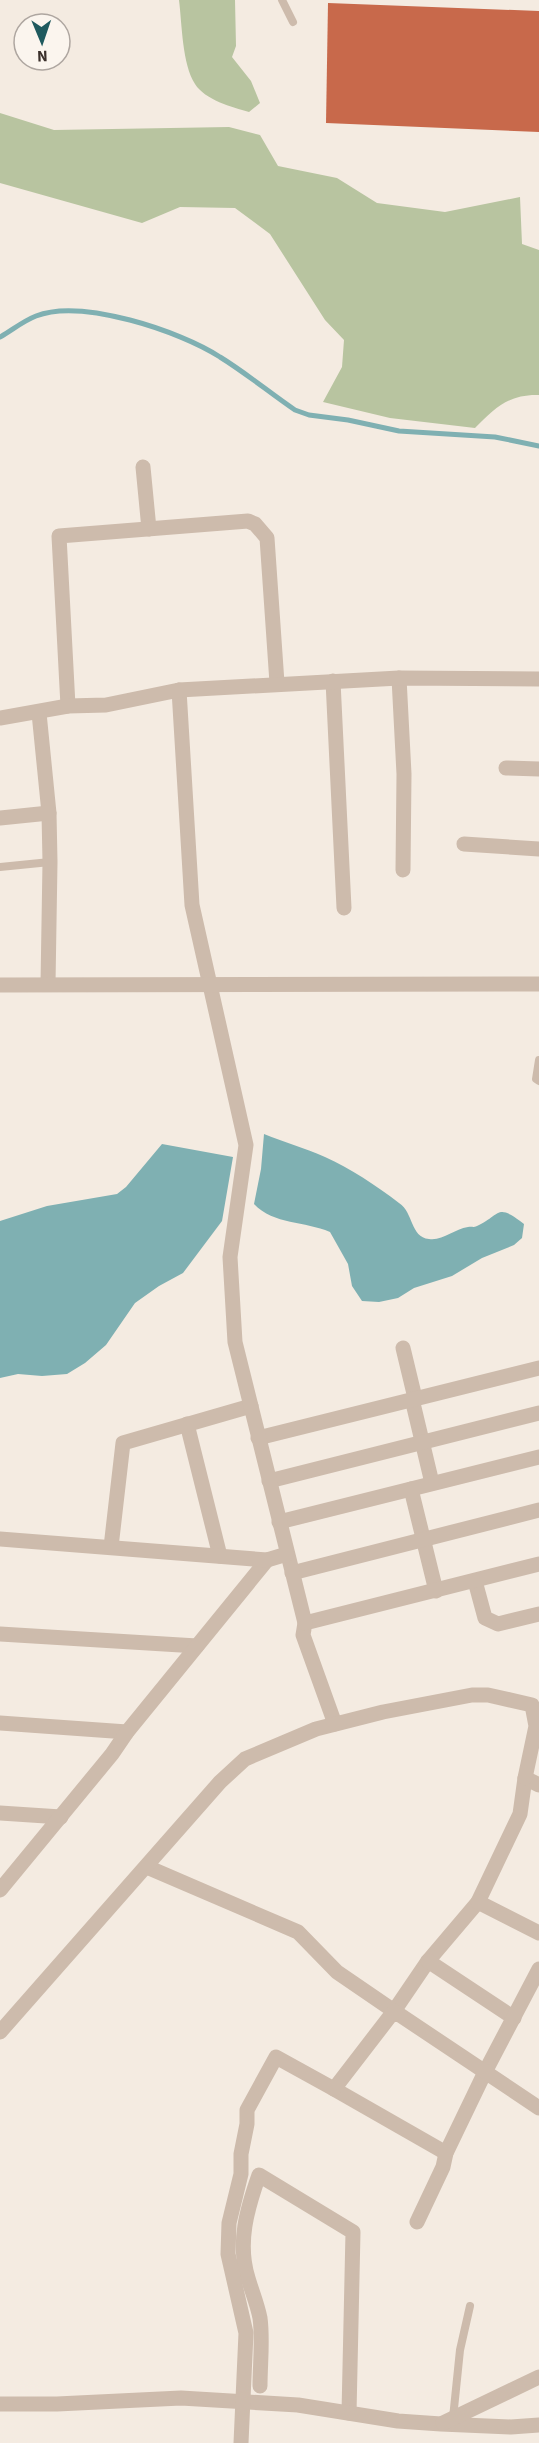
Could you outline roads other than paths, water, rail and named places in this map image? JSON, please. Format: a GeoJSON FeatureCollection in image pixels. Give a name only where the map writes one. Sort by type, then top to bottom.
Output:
{"type":"FeatureCollection","features":[{"type":"Feature","properties":{"kind":"street"},"geometry":{"type":"LineString","coordinates":[[143,467],[149,529]]}},
{"type":"Feature","properties":{"kind":"street"},"geometry":{"type":"LineString","coordinates":[[68,706],[58,536],[149,529],[156,526],[248,521],[267,538],[277,683]]}},
{"type":"Feature","properties":{"kind":"street"},"geometry":{"type":"LineString","coordinates":[[0,718],[68,706],[106,705],[179,690],[399,678],[539,679]]}},
{"type":"Feature","properties":{"kind":"street"},"geometry":{"type":"LineString","coordinates":[[399,678],[404,774],[403,870]]}},
{"type":"Feature","properties":{"kind":"street"},"geometry":{"type":"LineString","coordinates":[[333,681],[344,908]]}},
{"type":"Feature","properties":{"kind":"street"},"geometry":{"type":"LineString","coordinates":[[179,690],[192,905],[246,1145],[230,1257],[235,1342],[305,1623],[303,1635],[335,1724]]}},
{"type":"Feature","properties":{"kind":"street"},"geometry":{"type":"LineString","coordinates":[[39,712],[50,862],[48,984]]}},
{"type":"Feature","properties":{"kind":"street"},"geometry":{"type":"LineString","coordinates":[[506,768],[539,769]]}},
{"type":"Feature","properties":{"kind":"street"},"geometry":{"type":"LineString","coordinates":[[0,818],[48,813]]}},
{"type":"Feature","properties":{"kind":"street"},"geometry":{"type":"LineString","coordinates":[[464,844],[539,849]]}},
{"type":"Feature","properties":{"kind":"street"},"geometry":{"type":"LineString","coordinates":[[0,985],[539,984]]}},
{"type":"Feature","properties":{"kind":"street"},"geometry":{"type":"LineString","coordinates":[[403,1348],[432,1483]]}},
{"type":"Feature","properties":{"kind":"street"},"geometry":{"type":"LineString","coordinates":[[258,1438],[539,1368]]}},
{"type":"Feature","properties":{"kind":"street"},"geometry":{"type":"LineString","coordinates":[[111,1547],[123,1443],[251,1406]]}},
{"type":"Feature","properties":{"kind":"street"},"geometry":{"type":"LineString","coordinates":[[269,1481],[539,1413]]}},
{"type":"Feature","properties":{"kind":"street"},"geometry":{"type":"LineString","coordinates":[[187,1424],[219,1556]]}},
{"type":"Feature","properties":{"kind":"street"},"geometry":{"type":"LineString","coordinates":[[279,1521],[539,1457]]}},
{"type":"Feature","properties":{"kind":"street"},"geometry":{"type":"LineString","coordinates":[[411,1489],[436,1591]]}},
{"type":"Feature","properties":{"kind":"street"},"geometry":{"type":"LineString","coordinates":[[292,1573],[539,1510]]}},
{"type":"Feature","properties":{"kind":"street"},"geometry":{"type":"LineString","coordinates":[[0,1539],[267,1560],[287,1554]]}},
{"type":"Feature","properties":{"kind":"street"},"geometry":{"type":"LineString","coordinates":[[0,1890],[267,1560]]}},
{"type":"Feature","properties":{"kind":"street"},"geometry":{"type":"LineString","coordinates":[[305,1623],[539,1564]]}},
{"type":"Feature","properties":{"kind":"street"},"geometry":{"type":"LineString","coordinates":[[475,1581],[485,1618],[498,1624],[539,1614]]}},
{"type":"Feature","properties":{"kind":"street"},"geometry":{"type":"LineString","coordinates":[[0,1634],[197,1646]]}},
{"type":"Feature","properties":{"kind":"street"},"geometry":{"type":"LineString","coordinates":[[0,2032],[220,1782],[245,1759],[316,1729],[384,1712],[472,1695],[488,1695],[536,1706],[536,1726],[520,1814],[478,1902],[428,1961],[394,2011],[334,2089]]}},
{"type":"Feature","properties":{"kind":"street"},"geometry":{"type":"LineString","coordinates":[[0,1723],[128,1732]]}},
{"type":"Feature","properties":{"kind":"street"},"geometry":{"type":"LineString","coordinates":[[525,1778],[539,1785]]}},
{"type":"Feature","properties":{"kind":"street"},"geometry":{"type":"LineString","coordinates":[[0,1813],[61,1817]]}},
{"type":"Feature","properties":{"kind":"street"},"geometry":{"type":"LineString","coordinates":[[147,1867],[298,1932],[338,1972],[539,2108]]}},
{"type":"Feature","properties":{"kind":"street"},"geometry":{"type":"LineString","coordinates":[[478,1902],[539,1933]]}},
{"type":"Feature","properties":{"kind":"street"},"geometry":{"type":"LineString","coordinates":[[428,1961],[514,2018]]}},
{"type":"Feature","properties":{"kind":"street"},"geometry":{"type":"LineString","coordinates":[[417,2222],[485,2072],[539,1969]]}},
{"type":"Feature","properties":{"kind":"street"},"geometry":{"type":"LineString","coordinates":[[241,2443],[246,2333],[228,2254],[229,2223],[241,2174],[241,2154],[247,2124],[247,2110],[276,2057],[447,2152]]}},
{"type":"Feature","properties":{"kind":"street"},"geometry":{"type":"LineString","coordinates":[[260,2386],[260,2320],[256,2297],[248,2280],[243,2256],[243,2232],[259,2175],[353,2232],[349,2413]]}},
{"type":"Feature","properties":{"kind":"street"},"geometry":{"type":"LineString","coordinates":[[447,2421],[539,2377]]}},
{"type":"Feature","properties":{"kind":"street"},"geometry":{"type":"LineString","coordinates":[[0,2404],[57,2404],[181,2398],[298,2405],[398,2421],[447,2421],[511,2427],[539,2425]]}},
{"type":"Feature","properties":{"kind":"lane"},"geometry":{"type":"LineString","coordinates":[[282,0],[293,22]]}},
{"type":"Feature","properties":{"kind":"lane"},"geometry":{"type":"LineString","coordinates":[[0,867],[50,862]]}},
{"type":"Feature","properties":{"kind":"lane"},"geometry":{"type":"LineString","coordinates":[[539,1060],[536,1080],[539,1081]]}},
{"type":"Feature","properties":{"kind":"lane"},"geometry":{"type":"LineString","coordinates":[[447,2421],[470,2306]]}},
{"type":"Feature","properties":{"kind":"water"},"geometry":{"type":"Polygon","coordinates":[[[264,1134],[325,1157],[363,1178],[404,1207],[418,1234],[423,1237],[439,1238],[463,1228],[477,1226],[503,1212],[524,1224],[522,1238],[514,1245],[482,1258],[452,1276],[414,1288],[398,1298],[379,1302],[362,1301],[352,1286],[348,1264],[330,1232],[271,1216],[254,1204],[261,1169],[264,1134]]]}},
{"type":"Feature","properties":{"kind":"water"},"geometry":{"type":"Polygon","coordinates":[[[162,1144],[233,1157],[222,1221],[183,1273],[135,1303],[106,1345],[85,1363],[67,1374],[42,1376],[18,1374],[0,1378],[0,1221],[47,1206],[117,1194],[126,1187],[162,1144]]]}},
{"type":"Feature","properties":{"kind":"waterway"},"geometry":{"type":"LineString","coordinates":[[0,337],[36,316],[78,311],[103,314],[156,328],[202,347],[220,357],[295,410],[309,415],[348,420],[399,431],[495,437],[539,446]]}}]}
